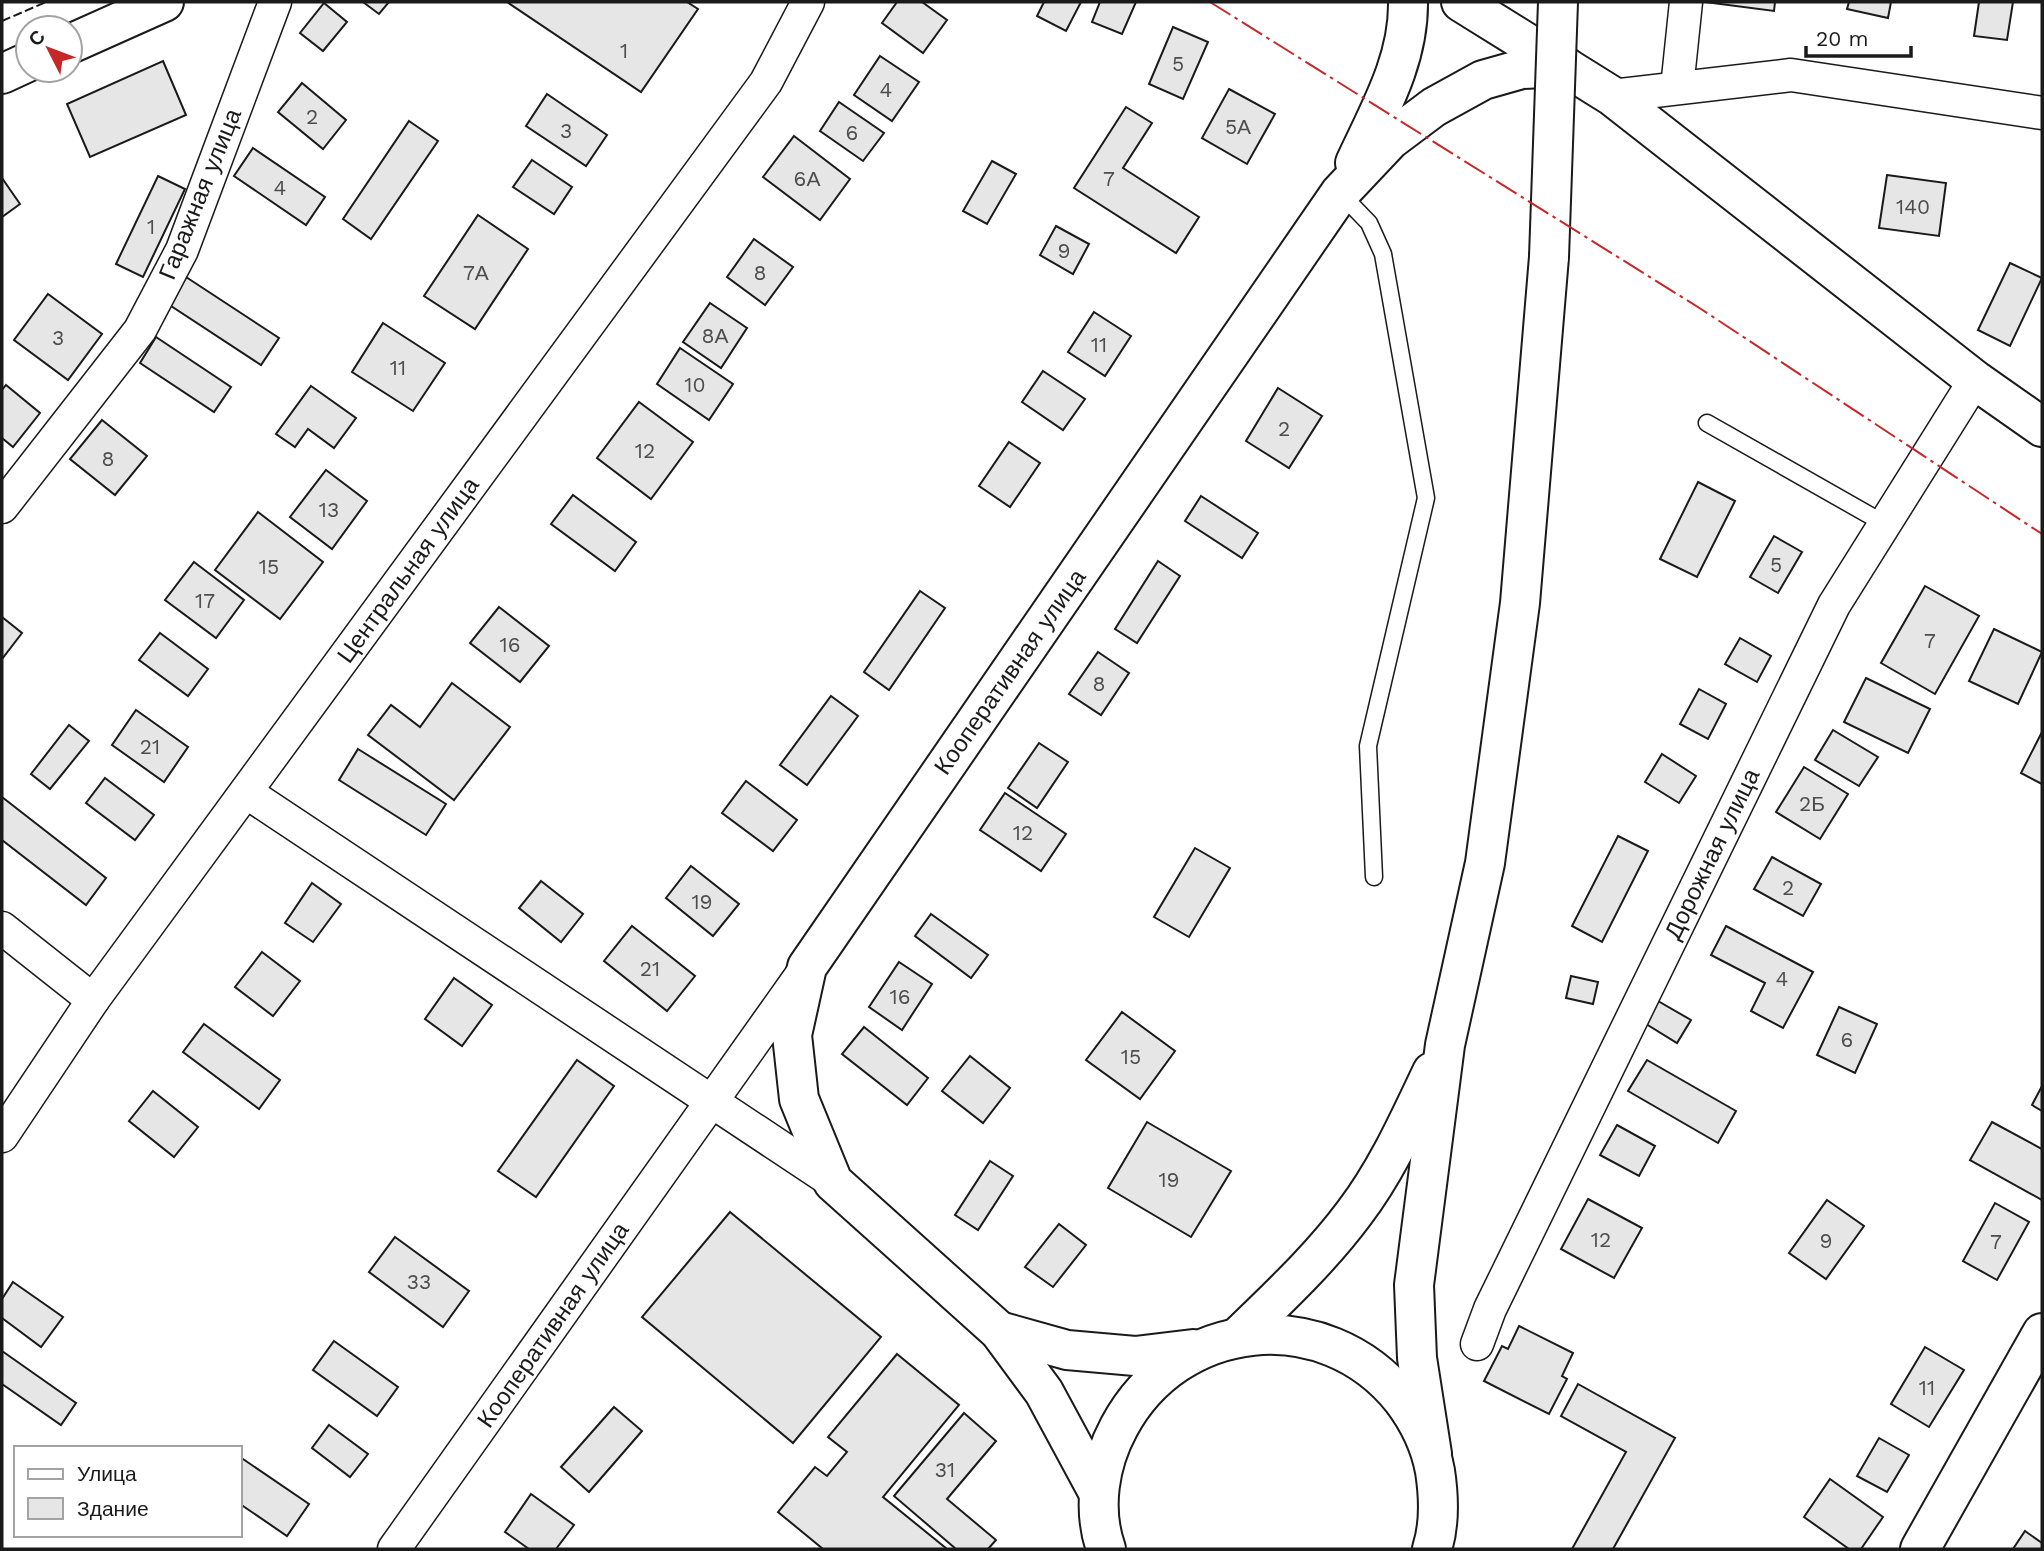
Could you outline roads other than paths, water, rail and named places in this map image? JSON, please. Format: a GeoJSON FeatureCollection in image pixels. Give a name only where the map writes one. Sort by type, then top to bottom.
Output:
{"type":"FeatureCollection","features":[{"type":"Feature","properties":{"kind":"main road"},"geometry":{"type":"LineString","coordinates":[[84,38],[164,2]]}},
{"type":"Feature","properties":{"kind":"main road","name":"Кооперативная улица"},"geometry":{"type":"LineString","coordinates":[[1340,193],[1393,83],[1408,27],[1408,2]]}},
{"type":"Feature","properties":{"kind":"main road"},"geometry":{"type":"LineString","coordinates":[[1461,2],[1612,96],[1975,380],[2042,428]]}},
{"type":"Feature","properties":{"kind":"main road"},"geometry":{"type":"LineString","coordinates":[[1452,1549],[1439,1495],[1417,1358],[1414,1285],[1445,1045],[1485,863],[1519,616],[1549,257],[1558,2]]}},
{"type":"Feature","properties":{"kind":"main road","name":"Кооперативная улица"},"geometry":{"type":"LineString","coordinates":[[833,1182],[799,1099],[792,1035],[807,967],[1340,193],[1390,140],[1434,107],[1483,80],[1522,69],[1566,67]]}},
{"type":"Feature","properties":{"kind":"main road"},"geometry":{"type":"LineString","coordinates":[[1238,1337],[1317,1259],[1356,1211],[1389,1159],[1445,1045]]}},
{"type":"Feature","properties":{"kind":"main road"},"geometry":{"type":"LineString","coordinates":[[833,1182],[999,1331],[1044,1392],[1098,1492]]}},
{"type":"Feature","properties":{"kind":"main road"},"geometry":{"type":"LineString","coordinates":[[999,1331],[1067,1350],[1135,1356],[1201,1348],[1238,1337],[1279,1334],[1320,1341],[1357,1358],[1389,1383],[1414,1415],[1432,1454]]}},
{"type":"Feature","properties":{"kind":"main road"},"geometry":{"type":"LineString","coordinates":[[1920,1549],[2042,1333]]}},
{"type":"Feature","properties":{"kind":"main road"},"geometry":{"type":"LineString","coordinates":[[1100,1544],[1098,1492],[1108,1447],[1130,1406],[1161,1372],[1201,1348]]}},
{"type":"Feature","properties":{"kind":"main road"},"geometry":{"type":"LineString","coordinates":[[1432,1549],[1436,1538],[1439,1495]]}},
{"type":"Feature","properties":{"kind":"street","name":"Гаражная улица"},"geometry":{"type":"LineString","coordinates":[[2,507],[140,330],[182,250],[275,2]]}},
{"type":"Feature","properties":{"kind":"street","name":"Центральная улица"},"geometry":{"type":"LineString","coordinates":[[2,1136],[93,1000],[766,82],[808,2]]}},
{"type":"Feature","properties":{"kind":"street"},"geometry":{"type":"LineString","coordinates":[[1677,88],[1686,2]]}},
{"type":"Feature","properties":{"kind":"street"},"geometry":{"type":"LineString","coordinates":[[1612,96],[1791,75],[2042,114]]}},
{"type":"Feature","properties":{"kind":"street","name":"Дорожная улица"},"geometry":{"type":"LineString","coordinates":[[1477,1344],[1490,1309],[1834,605],[1975,380]]}},
{"type":"Feature","properties":{"kind":"street"},"geometry":{"type":"LineString","coordinates":[[246,792],[833,1182]]}},
{"type":"Feature","properties":{"kind":"street"},"geometry":{"type":"LineString","coordinates":[[2,928],[93,1000]]}},
{"type":"Feature","properties":{"kind":"street","name":"Кооперативная улица"},"geometry":{"type":"LineString","coordinates":[[394,1549],[807,967]]}},
{"type":"Feature","properties":{"kind":"lane"},"geometry":{"type":"LineString","coordinates":[[1340,193],[1368,223],[1383,254],[1426,498],[1368,746],[1374,877]]}},
{"type":"Feature","properties":{"kind":"lane"},"geometry":{"type":"LineString","coordinates":[[1707,423],[1885,524]]}}]}
